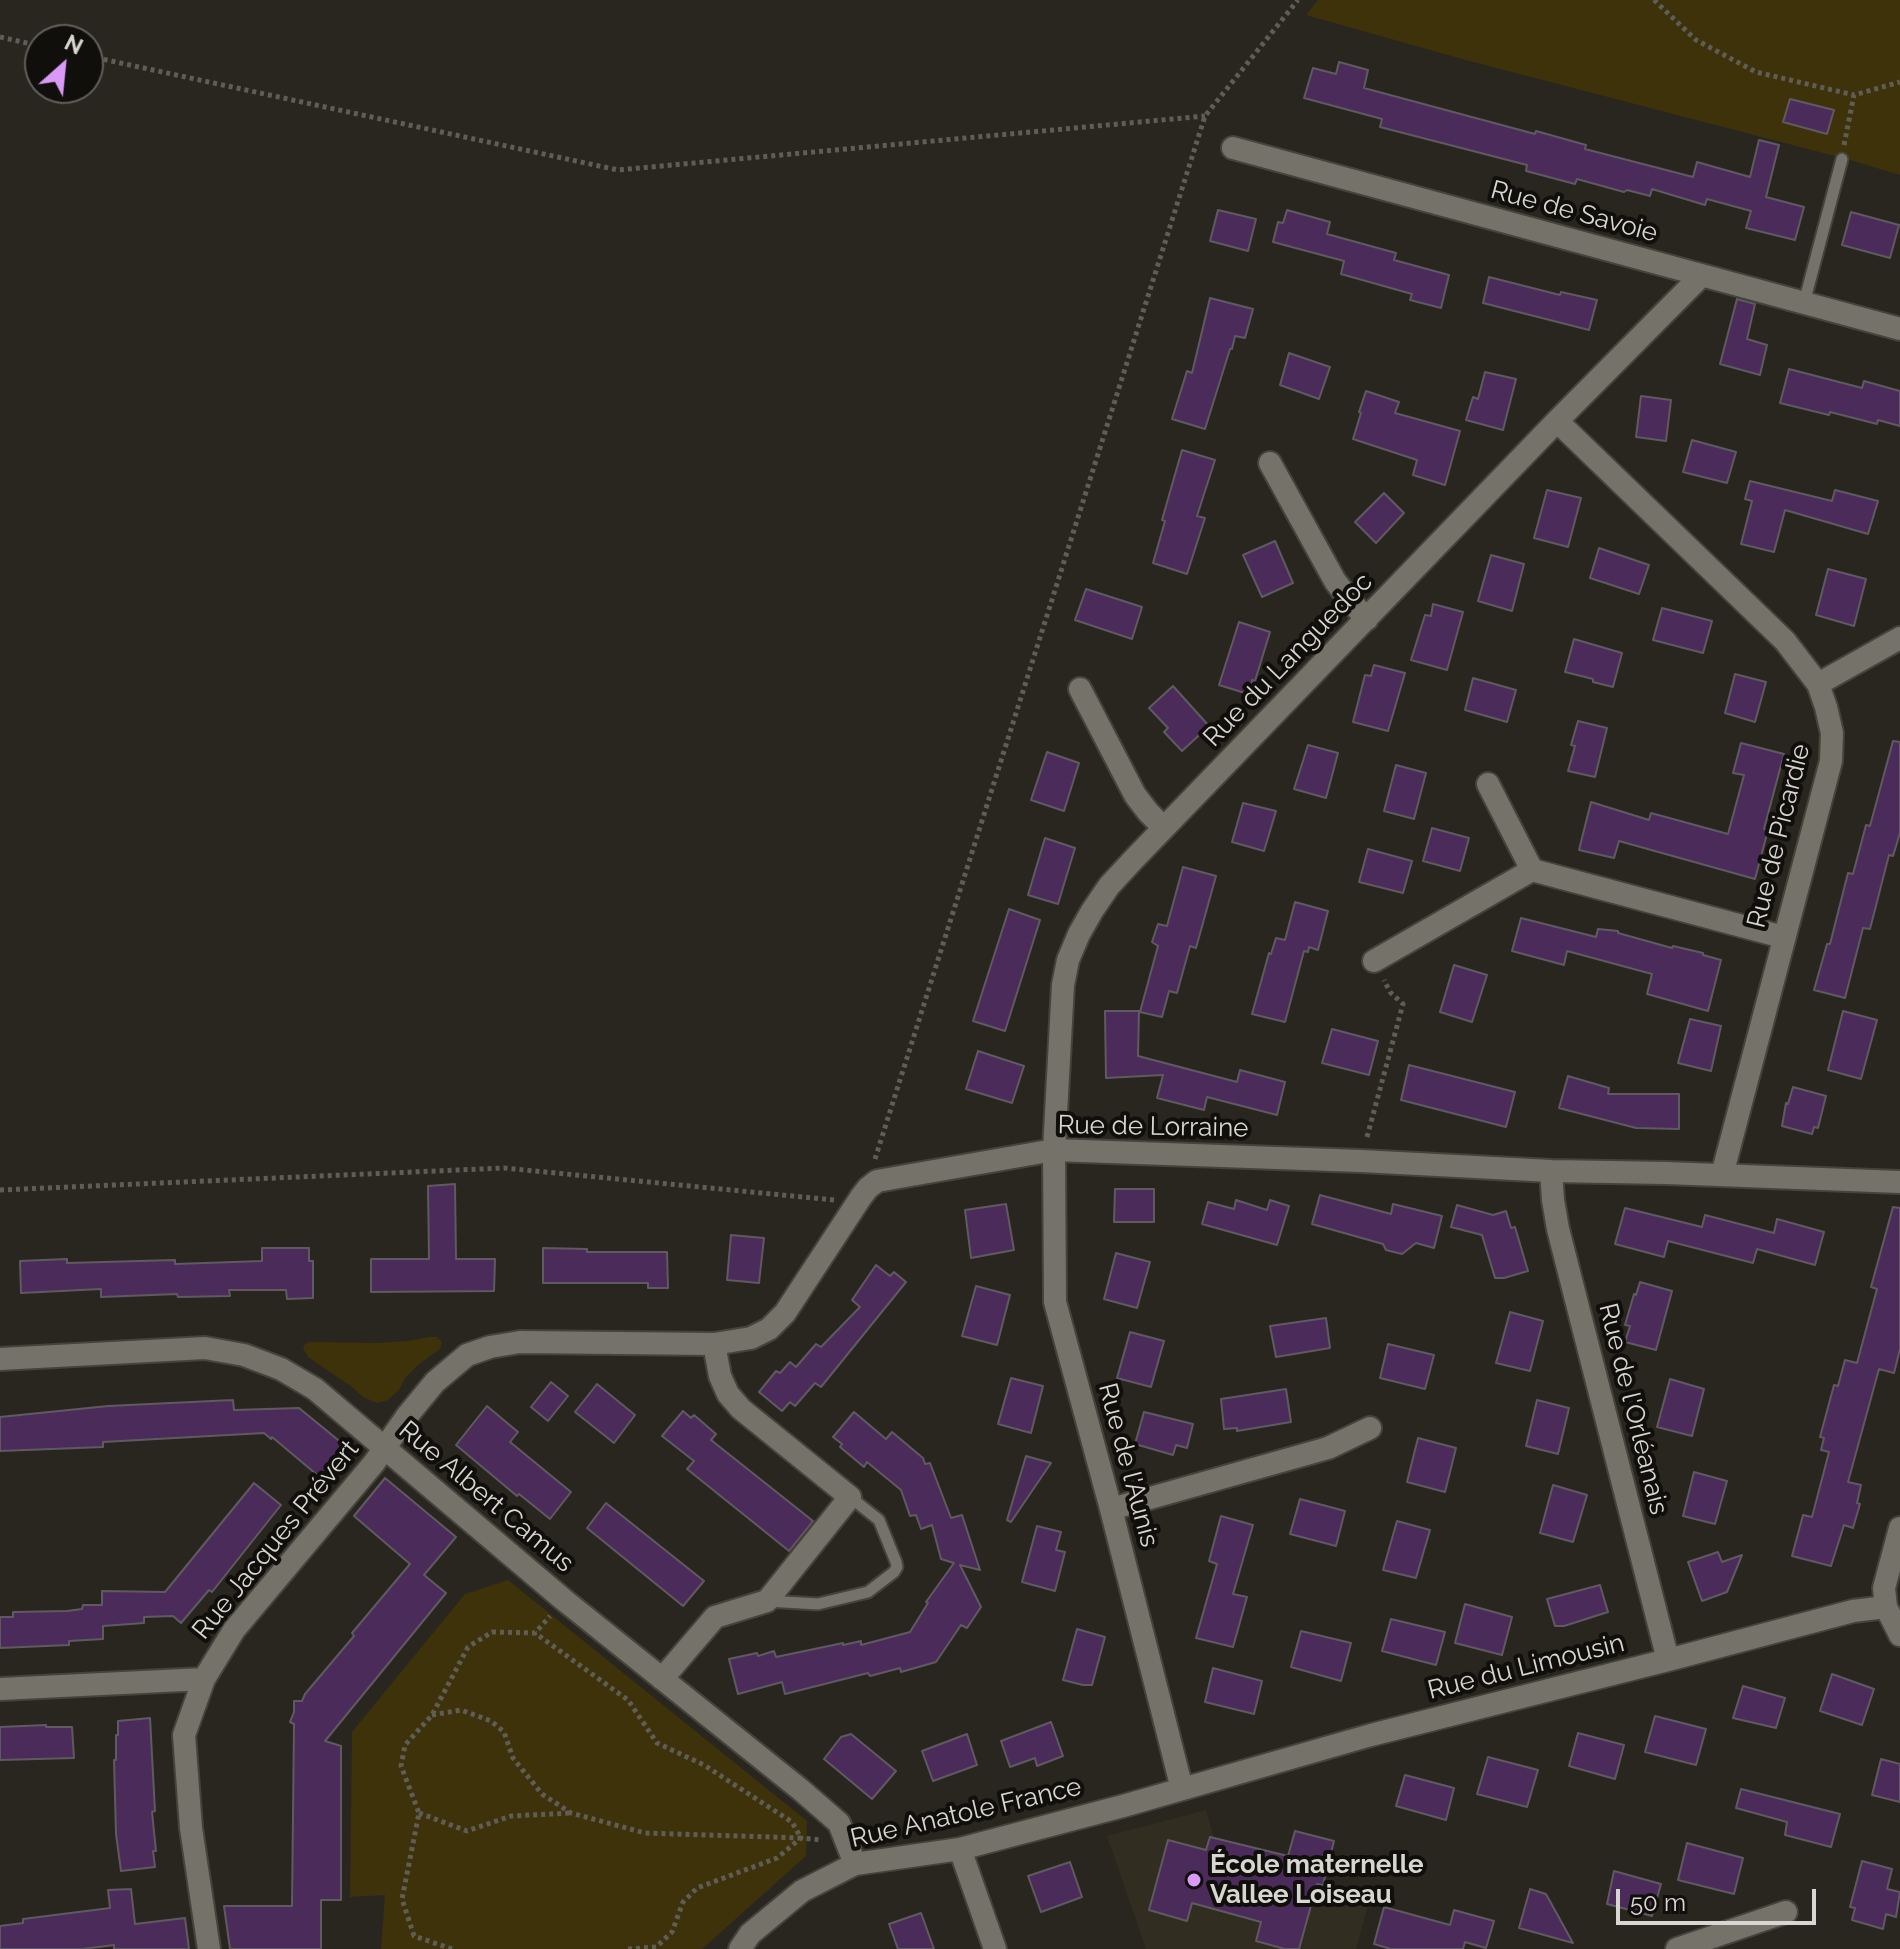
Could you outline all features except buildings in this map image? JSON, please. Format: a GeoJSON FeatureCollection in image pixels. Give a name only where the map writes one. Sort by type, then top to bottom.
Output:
{"type":"FeatureCollection","features":[{"type":"Feature","properties":{"kind":"street","name":"Rue de Savoie"},"geometry":{"type":"LineString","coordinates":[[1233,148],[1900,329]]}},
{"type":"Feature","properties":{"kind":"street","name":"Rue du Languedoc"},"geometry":{"type":"LineString","coordinates":[[1054,1150],[1061,1000],[1068,960],[1079,934],[1109,886],[1701,276]]}},
{"type":"Feature","properties":{"kind":"street","name":"Rue de Picardie"},"geometry":{"type":"LineString","coordinates":[[1557,421],[1785,641],[1818,684],[1832,733],[1831,761],[1722,1175]]}},
{"type":"Feature","properties":{"kind":"street"},"geometry":{"type":"LineString","coordinates":[[1270,463],[1335,581],[1367,619]]}},
{"type":"Feature","properties":{"kind":"street"},"geometry":{"type":"LineString","coordinates":[[1818,684],[1900,638]]}},
{"type":"Feature","properties":{"kind":"street"},"geometry":{"type":"LineString","coordinates":[[1080,689],[1135,795],[1164,828]]}},
{"type":"Feature","properties":{"kind":"street"},"geometry":{"type":"LineString","coordinates":[[1488,784],[1532,870]]}},
{"type":"Feature","properties":{"kind":"street"},"geometry":{"type":"LineString","coordinates":[[1374,961],[1532,870],[1783,937]]}},
{"type":"Feature","properties":{"kind":"street","name":"Rue de Lorraine"},"geometry":{"type":"LineString","coordinates":[[385,1447],[435,1382],[467,1355],[520,1342],[714,1344],[751,1338],[769,1329],[785,1313],[861,1197],[877,1181],[1054,1150],[1900,1182]]}},
{"type":"Feature","properties":{"kind":"street","name":"Rue de l'Aunis"},"geometry":{"type":"LineString","coordinates":[[1054,1150],[1055,1302],[1182,1789]]}},
{"type":"Feature","properties":{"kind":"street","name":"Rue de l'Orléanais"},"geometry":{"type":"LineString","coordinates":[[1551,1171],[1558,1229],[1668,1660]]}},
{"type":"Feature","properties":{"kind":"street"},"geometry":{"type":"LineString","coordinates":[[662,1679],[715,1617],[767,1601],[850,1497],[741,1409],[728,1394],[720,1376],[714,1344]]}},
{"type":"Feature","properties":{"kind":"street","name":"Rue Albert Camus"},"geometry":{"type":"LineString","coordinates":[[0,1359],[205,1348],[244,1355],[281,1369],[315,1389],[564,1600],[830,1815],[839,1823],[855,1864]]}},
{"type":"Feature","properties":{"kind":"street"},"geometry":{"type":"LineString","coordinates":[[1111,1509],[1328,1448],[1370,1428]]}},
{"type":"Feature","properties":{"kind":"street","name":"Rue Jacques Prévert"},"geometry":{"type":"LineString","coordinates":[[209,1949],[191,1828],[184,1735],[204,1679],[234,1630],[385,1447]]}},
{"type":"Feature","properties":{"kind":"street"},"geometry":{"type":"LineString","coordinates":[[1900,1528],[1884,1588],[1886,1607],[1900,1635]]}},
{"type":"Feature","properties":{"kind":"street","name":"Rue du Limousin"},"geometry":{"type":"LineString","coordinates":[[1182,1789],[1371,1735],[1853,1611],[1886,1607]]}},
{"type":"Feature","properties":{"kind":"street"},"geometry":{"type":"LineString","coordinates":[[0,1689],[204,1679]]}},
{"type":"Feature","properties":{"kind":"street","name":"Rue Anatole France"},"geometry":{"type":"LineString","coordinates":[[740,1949],[750,1934],[802,1891],[855,1864],[960,1849],[1182,1789]]}},
{"type":"Feature","properties":{"kind":"street"},"geometry":{"type":"LineString","coordinates":[[960,1849],[995,1949]]}},
{"type":"Feature","properties":{"kind":"street"},"geometry":{"type":"LineString","coordinates":[[1677,1949],[1786,1912]]}},
{"type":"Feature","properties":{"kind":"lane"},"geometry":{"type":"LineString","coordinates":[[1804,303],[1842,159]]}},
{"type":"Feature","properties":{"kind":"lane"},"geometry":{"type":"LineString","coordinates":[[767,1601],[818,1604],[868,1592],[894,1572],[896,1562],[879,1520],[850,1497]]}},
{"type":"Feature","properties":{"kind":"path"},"geometry":{"type":"LineString","coordinates":[[874,1164],[1205,116],[1298,0]]}},
{"type":"Feature","properties":{"kind":"path"},"geometry":{"type":"LineString","coordinates":[[1654,0],[1696,40],[1756,72],[1854,95],[1900,82]]}},
{"type":"Feature","properties":{"kind":"path"},"geometry":{"type":"LineString","coordinates":[[0,37],[24,42]]}},
{"type":"Feature","properties":{"kind":"path"},"geometry":{"type":"LineString","coordinates":[[104,59],[618,170],[1205,116]]}},
{"type":"Feature","properties":{"kind":"path"},"geometry":{"type":"LineString","coordinates":[[1842,159],[1854,95]]}},
{"type":"Feature","properties":{"kind":"path"},"geometry":{"type":"LineString","coordinates":[[1361,1161],[1403,1004],[1390,992],[1374,961]]}},
{"type":"Feature","properties":{"kind":"path"},"geometry":{"type":"LineString","coordinates":[[0,1190],[504,1168],[839,1201]]}},
{"type":"Feature","properties":{"kind":"path"},"geometry":{"type":"LineString","coordinates":[[535,1633],[564,1600]]}},
{"type":"Feature","properties":{"kind":"path"},"geometry":{"type":"LineString","coordinates":[[452,1949],[414,1936],[402,1899],[419,1813],[401,1766],[405,1745],[432,1715],[468,1647],[492,1632],[535,1633],[628,1700],[657,1743],[704,1765],[792,1822],[801,1838]]}},
{"type":"Feature","properties":{"kind":"path"},"geometry":{"type":"LineString","coordinates":[[432,1715],[461,1710],[491,1721],[504,1732],[513,1758],[542,1794],[571,1813]]}},
{"type":"Feature","properties":{"kind":"path"},"geometry":{"type":"LineString","coordinates":[[419,1813],[467,1831],[511,1816],[571,1813],[645,1833],[848,1841]]}},
{"type":"Feature","properties":{"kind":"path"},"geometry":{"type":"LineString","coordinates":[[628,1949],[656,1947],[672,1932],[683,1902],[697,1888],[777,1858],[801,1838]]}},
{"type":"Feature","properties":{"kind":"shaded area"},"geometry":{"type":"Polygon","coordinates":[[[1318,0],[1900,0],[1900,175],[1306,15],[1318,0]]]}},
{"type":"Feature","properties":{"kind":"shaded area"},"geometry":{"type":"Polygon","coordinates":[[[437,1337],[442,1342],[440,1349],[418,1365],[388,1400],[377,1403],[363,1397],[308,1357],[303,1349],[309,1342],[377,1343],[437,1337]]]}},
{"type":"Feature","properties":{"kind":"shaded area"},"geometry":{"type":"Polygon","coordinates":[[[508,1580],[807,1821],[806,1856],[702,1949],[381,1949],[385,1895],[350,1897],[352,1732],[465,1594],[508,1580]]]}},
{"type":"Feature","properties":{"kind":"shaded area","name":"École maternelle Vallee Loiseau"},"geometry":{"type":"Polygon","coordinates":[[[1206,1810],[1214,1838],[1265,1850],[1258,1878],[1283,1873],[1295,1831],[1334,1841],[1323,1885],[1370,1898],[1356,1949],[1146,1949],[1107,1836],[1206,1810]]]}},
{"type":"Feature","properties":{"kind":"place","name":"École maternelle Vallee Loiseau"},"geometry":{"type":"Point","coordinates":[1194,1880]}}]}
